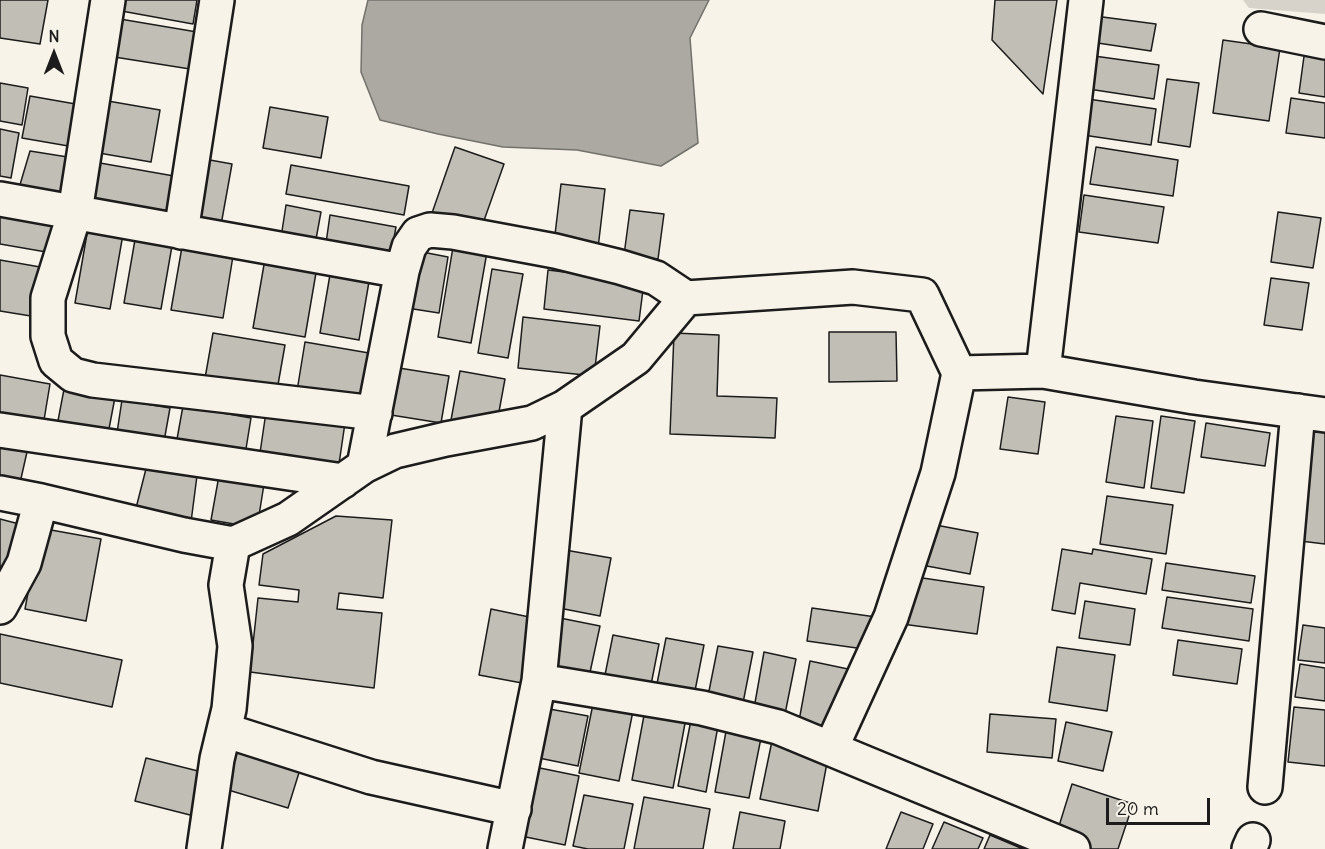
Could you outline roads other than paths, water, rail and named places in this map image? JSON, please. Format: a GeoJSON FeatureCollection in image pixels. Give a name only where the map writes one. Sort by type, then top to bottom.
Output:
{"type":"FeatureCollection","features":[{"type":"Feature","properties":{"kind":"street"},"geometry":{"type":"LineString","coordinates":[[108,0],[75,212],[48,298],[48,336],[56,361],[73,375],[93,380],[375,413]]}},
{"type":"Feature","properties":{"kind":"street"},"geometry":{"type":"LineString","coordinates":[[181,232],[217,0]]}},
{"type":"Feature","properties":{"kind":"street"},"geometry":{"type":"LineString","coordinates":[[1042,371],[1086,0]]}},
{"type":"Feature","properties":{"kind":"street"},"geometry":{"type":"LineString","coordinates":[[1261,29],[1325,42]]}},
{"type":"Feature","properties":{"kind":"street"},"geometry":{"type":"LineString","coordinates":[[0,199],[402,271]]}},
{"type":"Feature","properties":{"kind":"street"},"geometry":{"type":"LineString","coordinates":[[354,474],[375,413],[402,271],[409,247],[418,234],[430,230],[453,232],[555,251],[620,267],[656,278],[686,298],[853,287],[922,295],[959,373],[938,473],[891,617],[831,748]]}},
{"type":"Feature","properties":{"kind":"street"},"geometry":{"type":"LineString","coordinates":[[0,493],[233,544],[288,519],[354,474],[395,452],[446,439],[532,423],[565,407],[636,358],[686,298]]}},
{"type":"Feature","properties":{"kind":"street"},"geometry":{"type":"LineString","coordinates":[[959,373],[1042,371],[1194,397],[1311,413],[1265,787]]}},
{"type":"Feature","properties":{"kind":"street"},"geometry":{"type":"LineString","coordinates":[[505,849],[539,681],[565,407]]}},
{"type":"Feature","properties":{"kind":"street"},"geometry":{"type":"LineString","coordinates":[[0,430],[354,474]]}},
{"type":"Feature","properties":{"kind":"street"},"geometry":{"type":"LineString","coordinates":[[0,608],[24,563],[42,501]]}},
{"type":"Feature","properties":{"kind":"street"},"geometry":{"type":"LineString","coordinates":[[204,849],[217,759],[229,709],[235,646],[226,585],[233,544]]}},
{"type":"Feature","properties":{"kind":"street"},"geometry":{"type":"LineString","coordinates":[[539,681],[702,708],[778,727],[1073,849]]}},
{"type":"Feature","properties":{"kind":"street"},"geometry":{"type":"LineString","coordinates":[[224,730],[371,777],[514,809]]}}]}
